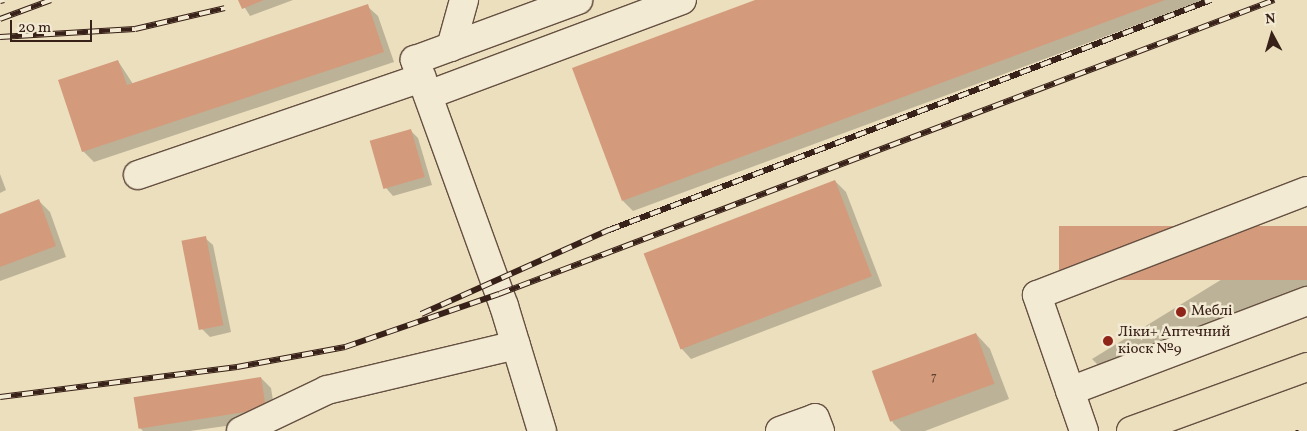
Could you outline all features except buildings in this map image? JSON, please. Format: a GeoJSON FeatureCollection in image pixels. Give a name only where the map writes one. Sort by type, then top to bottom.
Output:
{"type":"FeatureCollection","features":[{"type":"Feature","properties":{"kind":"main road"},"geometry":{"type":"LineString","coordinates":[[1131,431],[1307,367]]}},
{"type":"Feature","properties":{"kind":"lane"},"geometry":{"type":"LineString","coordinates":[[451,47],[464,0]]}},
{"type":"Feature","properties":{"kind":"lane"},"geometry":{"type":"LineString","coordinates":[[542,431],[516,345],[415,60],[578,0]]}},
{"type":"Feature","properties":{"kind":"lane"},"geometry":{"type":"LineString","coordinates":[[138,175],[425,87],[682,0]]}},
{"type":"Feature","properties":{"kind":"lane"},"geometry":{"type":"LineString","coordinates":[[1084,431],[1037,296],[1307,191]]}},
{"type":"Feature","properties":{"kind":"lane"},"geometry":{"type":"LineString","coordinates":[[1070,391],[1307,302]]}},
{"type":"Feature","properties":{"kind":"lane"},"geometry":{"type":"LineString","coordinates":[[241,431],[327,390],[516,345]]}},
{"type":"Feature","properties":{"kind":"lane"},"geometry":{"type":"LineString","coordinates":[[780,431],[815,418],[820,431]]}},
{"type":"Feature","properties":{"kind":"railway"},"geometry":{"type":"LineString","coordinates":[[0,1],[4,0]]}},
{"type":"Feature","properties":{"kind":"railway"},"geometry":{"type":"LineString","coordinates":[[0,19],[51,0]]}},
{"type":"Feature","properties":{"kind":"railway"},"geometry":{"type":"LineString","coordinates":[[421,314],[609,230],[1211,0]]}},
{"type":"Feature","properties":{"kind":"railway"},"geometry":{"type":"LineString","coordinates":[[0,397],[237,367],[345,347],[499,294],[1274,0]]}},
{"type":"Feature","properties":{"kind":"railway"},"geometry":{"type":"LineString","coordinates":[[0,37],[135,29],[225,8]]}},
{"type":"Feature","properties":{"kind":"place","name":"Меблі"},"geometry":{"type":"Point","coordinates":[1181,312]}},
{"type":"Feature","properties":{"kind":"place","name":"Ліки+ Аптечний кіоск №9"},"geometry":{"type":"Point","coordinates":[1108,341]}}]}
